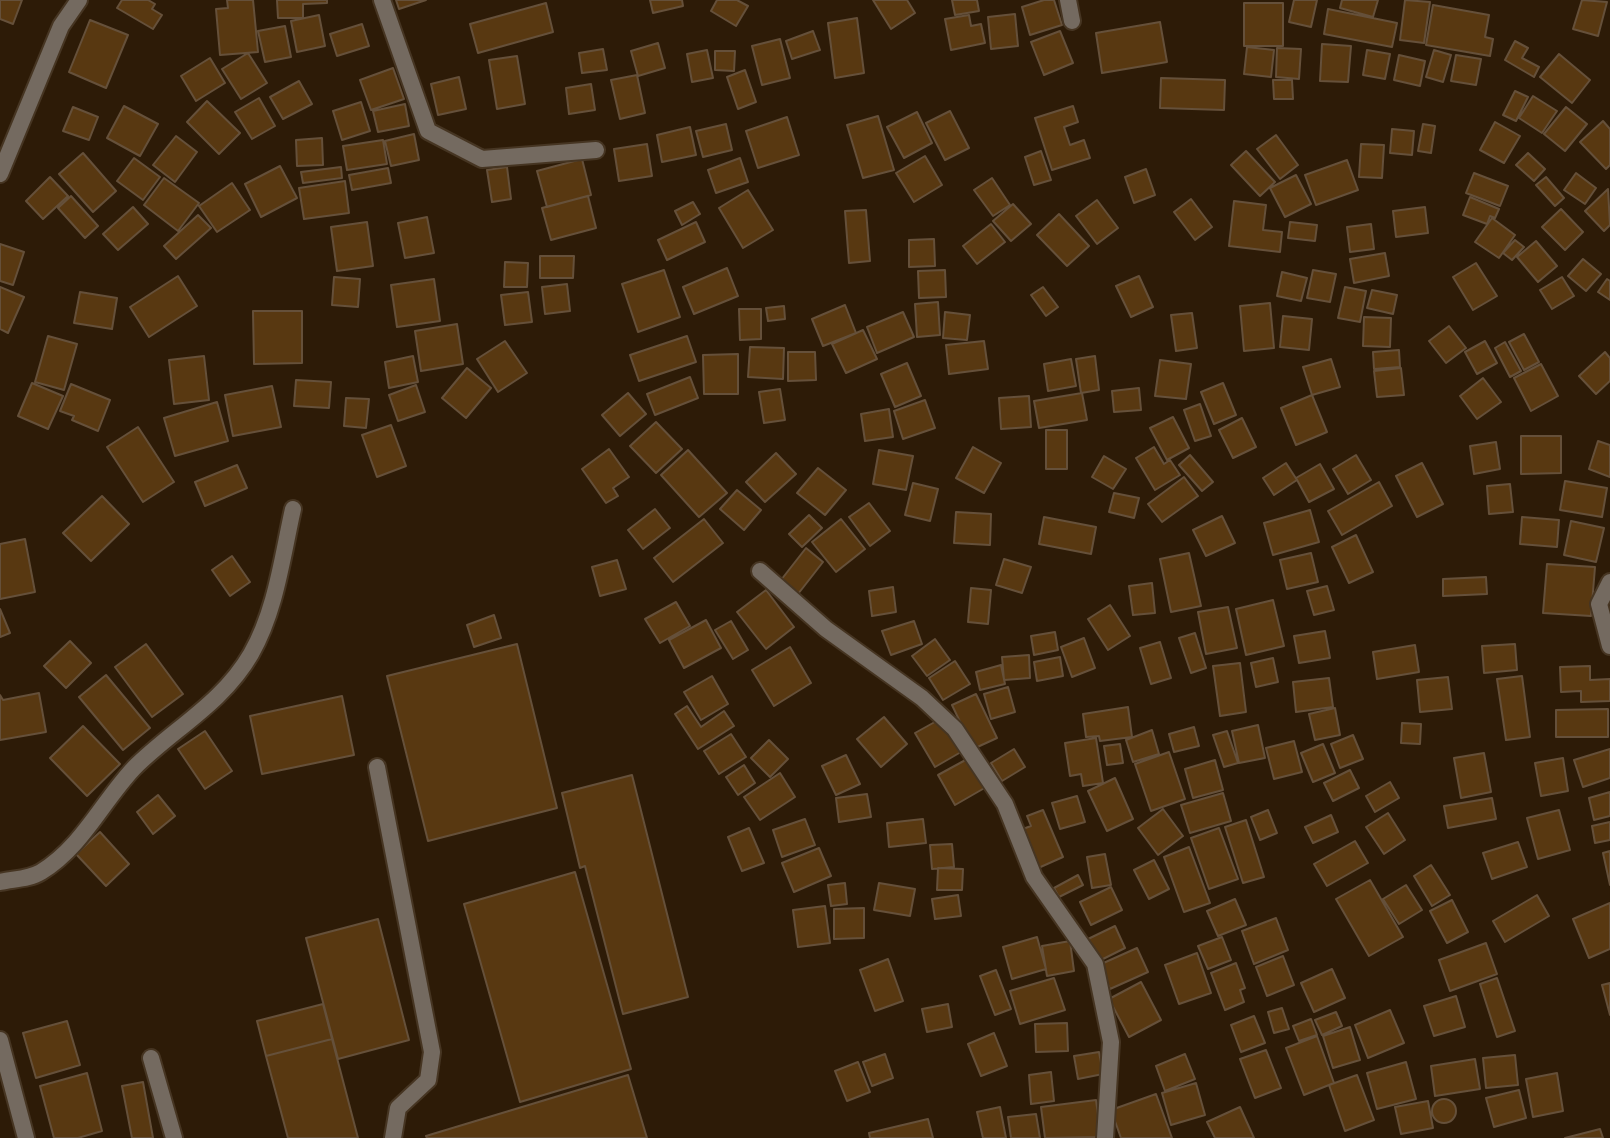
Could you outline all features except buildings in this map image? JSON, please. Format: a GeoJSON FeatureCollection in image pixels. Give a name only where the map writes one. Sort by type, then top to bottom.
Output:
{"type":"FeatureCollection","features":[{"type":"Feature","properties":{"kind":"street"},"geometry":{"type":"LineString","coordinates":[[0,174],[61,26],[79,0]]}},
{"type":"Feature","properties":{"kind":"street"},"geometry":{"type":"LineString","coordinates":[[382,0],[428,131],[482,159],[596,150]]}},
{"type":"Feature","properties":{"kind":"street"},"geometry":{"type":"LineString","coordinates":[[1068,0],[1072,21]]}},
{"type":"Feature","properties":{"kind":"street"},"geometry":{"type":"LineString","coordinates":[[0,882],[39,874],[70,850],[134,769],[211,706],[234,679],[251,655],[271,613],[293,509]]}},
{"type":"Feature","properties":{"kind":"street"},"geometry":{"type":"LineString","coordinates":[[760,571],[826,629],[922,698],[955,729],[1005,804],[1034,877],[1095,964],[1111,1042],[1105,1138]]}},
{"type":"Feature","properties":{"kind":"street"},"geometry":{"type":"LineString","coordinates":[[1610,582],[1599,604],[1610,646]]}},
{"type":"Feature","properties":{"kind":"street"},"geometry":{"type":"LineString","coordinates":[[377,767],[432,1052],[428,1080],[398,1108],[393,1138]]}},
{"type":"Feature","properties":{"kind":"street"},"geometry":{"type":"LineString","coordinates":[[0,1040],[26,1138]]}},
{"type":"Feature","properties":{"kind":"street"},"geometry":{"type":"LineString","coordinates":[[151,1058],[174,1138]]}}]}
